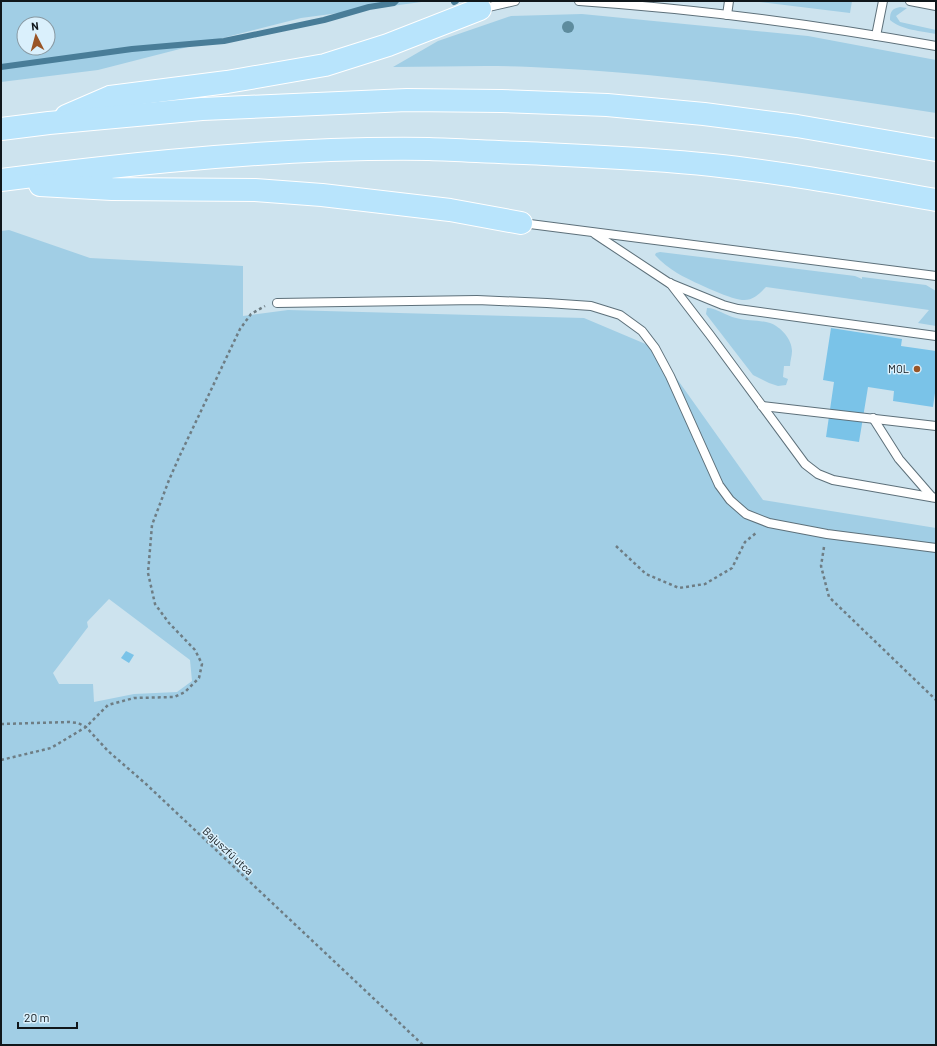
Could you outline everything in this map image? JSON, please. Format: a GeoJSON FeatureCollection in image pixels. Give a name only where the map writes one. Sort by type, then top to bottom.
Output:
{"type":"FeatureCollection","features":[{"type":"Feature","properties":{"kind":"highway"},"geometry":{"type":"LineString","coordinates":[[49,123],[110,96],[227,82],[325,65],[388,45],[480,9]]}},
{"type":"Feature","properties":{"kind":"highway"},"geometry":{"type":"LineString","coordinates":[[1,129],[49,123],[202,109],[407,100],[501,101],[607,105],[704,114],[797,126],[936,150]]}},
{"type":"Feature","properties":{"kind":"highway"},"geometry":{"type":"LineString","coordinates":[[1,180],[108,167],[244,155],[429,149],[602,156],[712,165],[798,176],[936,200]]}},
{"type":"Feature","properties":{"kind":"highway"},"geometry":{"type":"LineString","coordinates":[[1,183],[112,189],[255,190],[322,195],[450,210],[521,223]]}},
{"type":"Feature","properties":{"kind":"lane"},"geometry":{"type":"LineString","coordinates":[[480,9],[515,1]]}},
{"type":"Feature","properties":{"kind":"lane"},"geometry":{"type":"LineString","coordinates":[[579,1],[727,15],[936,46]]}},
{"type":"Feature","properties":{"kind":"lane"},"geometry":{"type":"LineString","coordinates":[[727,15],[729,1]]}},
{"type":"Feature","properties":{"kind":"lane"},"geometry":{"type":"LineString","coordinates":[[876,36],[883,1]]}},
{"type":"Feature","properties":{"kind":"lane"},"geometry":{"type":"LineString","coordinates":[[910,1],[936,6]]}},
{"type":"Feature","properties":{"kind":"lane"},"geometry":{"type":"LineString","coordinates":[[521,223],[936,276]]}},
{"type":"Feature","properties":{"kind":"lane"},"geometry":{"type":"LineString","coordinates":[[592,232],[669,283],[723,305],[738,309],[936,336]]}},
{"type":"Feature","properties":{"kind":"lane"},"geometry":{"type":"LineString","coordinates":[[669,283],[805,464],[818,474],[832,480],[934,497]]}},
{"type":"Feature","properties":{"kind":"lane"},"geometry":{"type":"LineString","coordinates":[[277,303],[477,300],[591,306],[620,315],[642,331],[654,348],[670,376],[719,485],[730,500],[746,514],[769,523],[827,534],[936,548]]}},
{"type":"Feature","properties":{"kind":"lane"},"geometry":{"type":"LineString","coordinates":[[762,406],[936,426]]}},
{"type":"Feature","properties":{"kind":"lane"},"geometry":{"type":"LineString","coordinates":[[873,418],[899,459],[934,497]]}},
{"type":"Feature","properties":{"kind":"path"},"geometry":{"type":"LineString","coordinates":[[1,760],[51,748],[86,727],[108,705],[134,698],[174,697],[185,692],[200,678],[202,664],[195,650],[169,623],[155,604],[148,573],[152,525],[181,453],[240,329],[251,314],[263,307],[277,303]]}},
{"type":"Feature","properties":{"kind":"path"},"geometry":{"type":"LineString","coordinates":[[616,546],[646,574],[679,588],[705,584],[732,568],[745,542],[769,523]]}},
{"type":"Feature","properties":{"kind":"path"},"geometry":{"type":"LineString","coordinates":[[827,534],[821,566],[829,597],[936,700]]}},
{"type":"Feature","properties":{"kind":"path"},"geometry":{"type":"LineString","coordinates":[[1,724],[69,722],[78,723],[86,727]]}},
{"type":"Feature","properties":{"kind":"path","name":"Bajuszfű utca"},"geometry":{"type":"LineString","coordinates":[[86,727],[108,751],[152,790],[423,1045]]}},
{"type":"Feature","properties":{"kind":"shaded area"},"geometry":{"type":"Polygon","coordinates":[[[1,1],[429,1],[301,18],[98,70],[1,82],[1,1]]]}},
{"type":"Feature","properties":{"kind":"shaded area"},"geometry":{"type":"Polygon","coordinates":[[[751,1],[852,1],[850,13],[751,1]]]}},
{"type":"Feature","properties":{"kind":"shaded area"},"geometry":{"type":"Polygon","coordinates":[[[900,7],[907,8],[896,16],[900,22],[936,30],[936,34],[906,28],[890,20],[890,14],[892,11],[900,7]]]}},
{"type":"Feature","properties":{"kind":"shaded area"},"geometry":{"type":"Polygon","coordinates":[[[582,14],[808,36],[936,60],[936,113],[734,84],[633,74],[514,66],[393,67],[438,41],[511,16],[582,14]]]}},
{"type":"Feature","properties":{"kind":"shaded area"},"geometry":{"type":"Polygon","coordinates":[[[9,230],[90,258],[243,266],[243,316],[288,310],[584,318],[655,348],[763,500],[936,528],[936,1045],[1,1045],[1,231],[9,230]],[[109,599],[87,622],[88,627],[53,673],[59,684],[93,684],[94,702],[134,694],[177,692],[192,681],[190,660],[109,599]]]}},
{"type":"Feature","properties":{"kind":"shaded area"},"geometry":{"type":"Polygon","coordinates":[[[660,252],[855,276],[862,279],[862,277],[926,285],[936,291],[936,326],[918,323],[929,310],[766,287],[753,298],[746,300],[736,299],[709,289],[677,273],[665,265],[655,255],[656,253],[660,252]]]}},
{"type":"Feature","properties":{"kind":"shaded area"},"geometry":{"type":"Polygon","coordinates":[[[707,308],[714,309],[736,318],[770,323],[782,330],[792,347],[790,366],[784,366],[783,377],[788,379],[786,385],[778,386],[753,375],[706,314],[707,308]]]}},
{"type":"Feature","properties":{"kind":"building"},"geometry":{"type":"Polygon","coordinates":[[[831,328],[902,339],[901,346],[936,351],[936,386],[933,407],[893,401],[894,391],[868,387],[859,442],[826,437],[834,382],[823,380],[831,328]]]}},
{"type":"Feature","properties":{"kind":"building"},"geometry":{"type":"Polygon","coordinates":[[[126,651],[134,655],[129,663],[121,658],[126,651]]]}},
{"type":"Feature","properties":{"kind":"waterway"},"geometry":{"type":"LineString","coordinates":[[1,67],[132,49],[224,41],[324,20],[369,7],[394,3],[396,1]]}},
{"type":"Feature","properties":{"kind":"place","name":"MOL"},"geometry":{"type":"Point","coordinates":[917,369]}}]}
